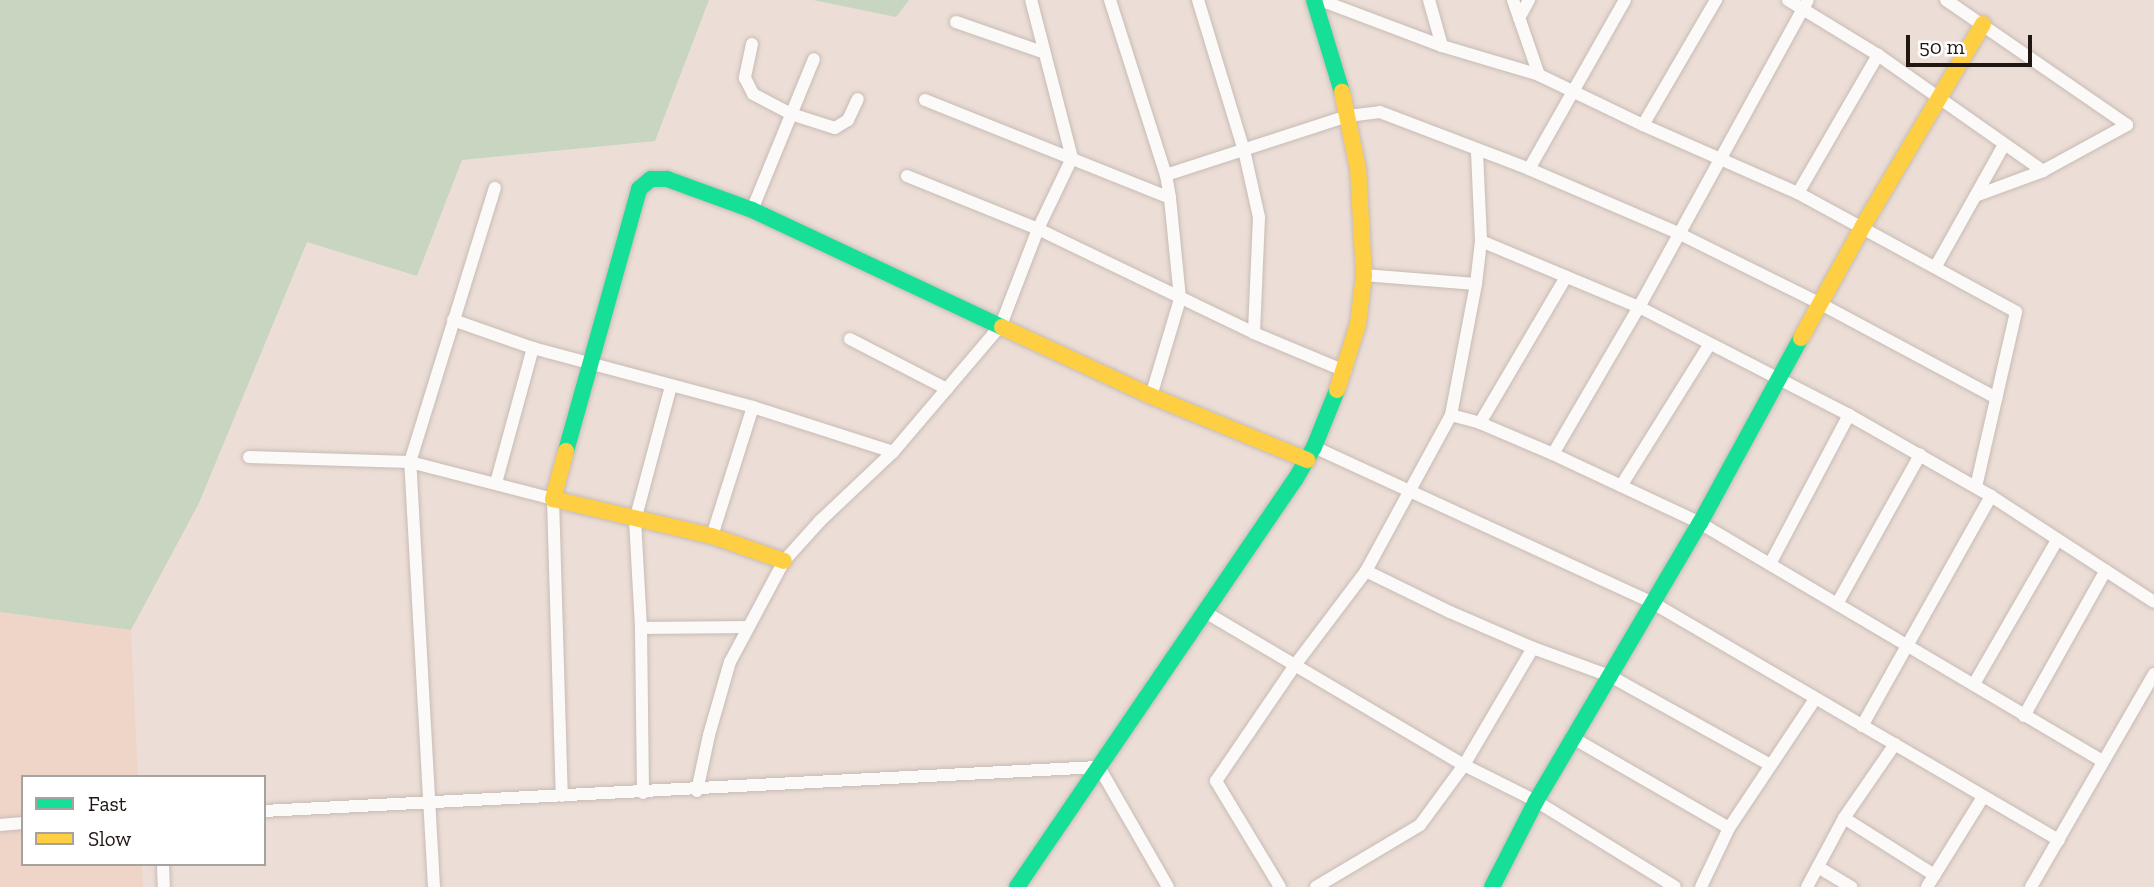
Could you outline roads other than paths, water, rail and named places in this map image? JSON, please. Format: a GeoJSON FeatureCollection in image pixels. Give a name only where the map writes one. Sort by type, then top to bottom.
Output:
{"type":"FeatureCollection","features":[{"type":"Feature","properties":{"kind":"street"},"geometry":{"type":"LineString","coordinates":[[697,791],[709,735],[730,662],[784,561],[820,521],[893,452],[1001,325],[1038,229],[1072,158],[1042,52],[1031,0]]}},
{"type":"Feature","properties":{"kind":"street"},"geometry":{"type":"LineString","coordinates":[[1110,0],[1166,175],[1170,198],[1180,299],[1151,396]]}},
{"type":"Feature","properties":{"kind":"street"},"geometry":{"type":"LineString","coordinates":[[1198,0],[1244,150],[1259,217],[1254,333]]}},
{"type":"Feature","properties":{"kind":"street"},"geometry":{"type":"LineString","coordinates":[[1317,0],[1442,46],[1539,75],[1643,125],[1798,193],[1863,226],[2016,312],[1976,486]]}},
{"type":"Feature","properties":{"kind":"street"},"geometry":{"type":"LineString","coordinates":[[1017,887],[1311,454],[1345,371],[1358,324],[1364,275],[1358,169],[1348,116],[1317,0]]}},
{"type":"Feature","properties":{"kind":"street"},"geometry":{"type":"LineString","coordinates":[[1429,0],[1442,46]]}},
{"type":"Feature","properties":{"kind":"street"},"geometry":{"type":"LineString","coordinates":[[1513,0],[1539,75]]}},
{"type":"Feature","properties":{"kind":"street"},"geometry":{"type":"LineString","coordinates":[[1518,18],[1529,0]]}},
{"type":"Feature","properties":{"kind":"street"},"geometry":{"type":"LineString","coordinates":[[1529,169],[1625,0]]}},
{"type":"Feature","properties":{"kind":"street"},"geometry":{"type":"LineString","coordinates":[[1643,125],[1716,0]]}},
{"type":"Feature","properties":{"kind":"street"},"geometry":{"type":"LineString","coordinates":[[1787,0],[1805,4],[2043,171]]}},
{"type":"Feature","properties":{"kind":"street"},"geometry":{"type":"LineString","coordinates":[[1946,0],[2127,125],[2043,171],[1975,196]]}},
{"type":"Feature","properties":{"kind":"street"},"geometry":{"type":"LineString","coordinates":[[1553,454],[1639,307],[1805,4]]}},
{"type":"Feature","properties":{"kind":"street"},"geometry":{"type":"LineString","coordinates":[[956,22],[1042,52]]}},
{"type":"Feature","properties":{"kind":"street"},"geometry":{"type":"LineString","coordinates":[[1494,887],[1536,801],[1700,523],[1863,226],[1983,24]]}},
{"type":"Feature","properties":{"kind":"street"},"geometry":{"type":"LineString","coordinates":[[752,44],[746,78],[753,94],[791,114],[835,128],[848,120],[858,99]]}},
{"type":"Feature","properties":{"kind":"street"},"geometry":{"type":"LineString","coordinates":[[1798,193],[1878,55]]}},
{"type":"Feature","properties":{"kind":"street"},"geometry":{"type":"LineString","coordinates":[[752,210],[814,59]]}},
{"type":"Feature","properties":{"kind":"street"},"geometry":{"type":"LineString","coordinates":[[925,100],[1170,198]]}},
{"type":"Feature","properties":{"kind":"street"},"geometry":{"type":"LineString","coordinates":[[1166,175],[1348,116],[1380,112],[1477,152],[1529,169],[1678,233],[1821,304],[1996,398]]}},
{"type":"Feature","properties":{"kind":"street"},"geometry":{"type":"LineString","coordinates":[[1936,266],[2004,145]]}},
{"type":"Feature","properties":{"kind":"street"},"geometry":{"type":"LineString","coordinates":[[1280,887],[1216,781],[1295,665],[1366,571],[1451,415],[1476,284],[1481,241],[1477,152]]}},
{"type":"Feature","properties":{"kind":"street"},"geometry":{"type":"LineString","coordinates":[[907,176],[1038,229],[1180,299],[1345,371]]}},
{"type":"Feature","properties":{"kind":"street"},"geometry":{"type":"LineString","coordinates":[[562,796],[553,499],[639,189],[651,179],[667,179],[752,210],[1151,396],[1410,492],[1653,603],[2059,840]]}},
{"type":"Feature","properties":{"kind":"street"},"geometry":{"type":"LineString","coordinates":[[435,887],[410,462],[495,188]]}},
{"type":"Feature","properties":{"kind":"street"},"geometry":{"type":"LineString","coordinates":[[1481,241],[1639,307],[1849,415],[1976,486],[2154,602]]}},
{"type":"Feature","properties":{"kind":"street"},"geometry":{"type":"LineString","coordinates":[[1364,275],[1476,284]]}},
{"type":"Feature","properties":{"kind":"street"},"geometry":{"type":"LineString","coordinates":[[1480,423],[1566,277]]}},
{"type":"Feature","properties":{"kind":"street"},"geometry":{"type":"LineString","coordinates":[[453,320],[533,348],[753,407],[893,452]]}},
{"type":"Feature","properties":{"kind":"street"},"geometry":{"type":"LineString","coordinates":[[850,339],[947,388]]}},
{"type":"Feature","properties":{"kind":"street"},"geometry":{"type":"LineString","coordinates":[[1621,486],[1709,345]]}},
{"type":"Feature","properties":{"kind":"street"},"geometry":{"type":"LineString","coordinates":[[496,483],[533,348]]}},
{"type":"Feature","properties":{"kind":"street"},"geometry":{"type":"LineString","coordinates":[[643,793],[641,628],[635,520],[671,386]]}},
{"type":"Feature","properties":{"kind":"street"},"geometry":{"type":"LineString","coordinates":[[712,536],[753,407]]}},
{"type":"Feature","properties":{"kind":"street"},"geometry":{"type":"LineString","coordinates":[[1451,415],[1480,423],[1553,454],[1700,523],[2102,761]]}},
{"type":"Feature","properties":{"kind":"street"},"geometry":{"type":"LineString","coordinates":[[1770,564],[1849,415]]}},
{"type":"Feature","properties":{"kind":"street"},"geometry":{"type":"LineString","coordinates":[[1837,604],[1920,455]]}},
{"type":"Feature","properties":{"kind":"street"},"geometry":{"type":"LineString","coordinates":[[249,457],[410,462],[635,520],[712,536],[784,561]]}},
{"type":"Feature","properties":{"kind":"street"},"geometry":{"type":"LineString","coordinates":[[1862,726],[1991,496]]}},
{"type":"Feature","properties":{"kind":"street"},"geometry":{"type":"LineString","coordinates":[[1973,684],[2057,540]]}},
{"type":"Feature","properties":{"kind":"street"},"geometry":{"type":"LineString","coordinates":[[2024,716],[2106,570]]}},
{"type":"Feature","properties":{"kind":"street"},"geometry":{"type":"LineString","coordinates":[[1366,571],[1533,648],[1610,676],[1769,764]]}},
{"type":"Feature","properties":{"kind":"street"},"geometry":{"type":"LineString","coordinates":[[1205,612],[1464,765],[1536,801],[1675,887]]}},
{"type":"Feature","properties":{"kind":"street"},"geometry":{"type":"LineString","coordinates":[[641,628],[747,627]]}},
{"type":"Feature","properties":{"kind":"street"},"geometry":{"type":"LineString","coordinates":[[1316,887],[1420,825],[1464,765],[1533,648]]}},
{"type":"Feature","properties":{"kind":"street"},"geometry":{"type":"LineString","coordinates":[[2031,887],[2154,674]]}},
{"type":"Feature","properties":{"kind":"street"},"geometry":{"type":"LineString","coordinates":[[1701,887],[1728,828],[1815,699]]}},
{"type":"Feature","properties":{"kind":"street"},"geometry":{"type":"LineString","coordinates":[[1573,738],[1728,828]]}},
{"type":"Feature","properties":{"kind":"street"},"geometry":{"type":"LineString","coordinates":[[1807,887],[1844,818],[1895,744]]}},
{"type":"Feature","properties":{"kind":"street"},"geometry":{"type":"LineString","coordinates":[[266,811],[697,791],[1099,767]]}},
{"type":"Feature","properties":{"kind":"street"},"geometry":{"type":"LineString","coordinates":[[1099,767],[1168,887]]}},
{"type":"Feature","properties":{"kind":"street"},"geometry":{"type":"LineString","coordinates":[[1927,887],[1983,797]]}},
{"type":"Feature","properties":{"kind":"street"},"geometry":{"type":"LineString","coordinates":[[1844,818],[1934,875]]}},
{"type":"Feature","properties":{"kind":"street"},"geometry":{"type":"LineString","coordinates":[[0,825],[21,823]]}},
{"type":"Feature","properties":{"kind":"street"},"geometry":{"type":"LineString","coordinates":[[163,866],[164,887]]}},
{"type":"Feature","properties":{"kind":"street"},"geometry":{"type":"LineString","coordinates":[[1818,867],[1851,887]]}}]}
